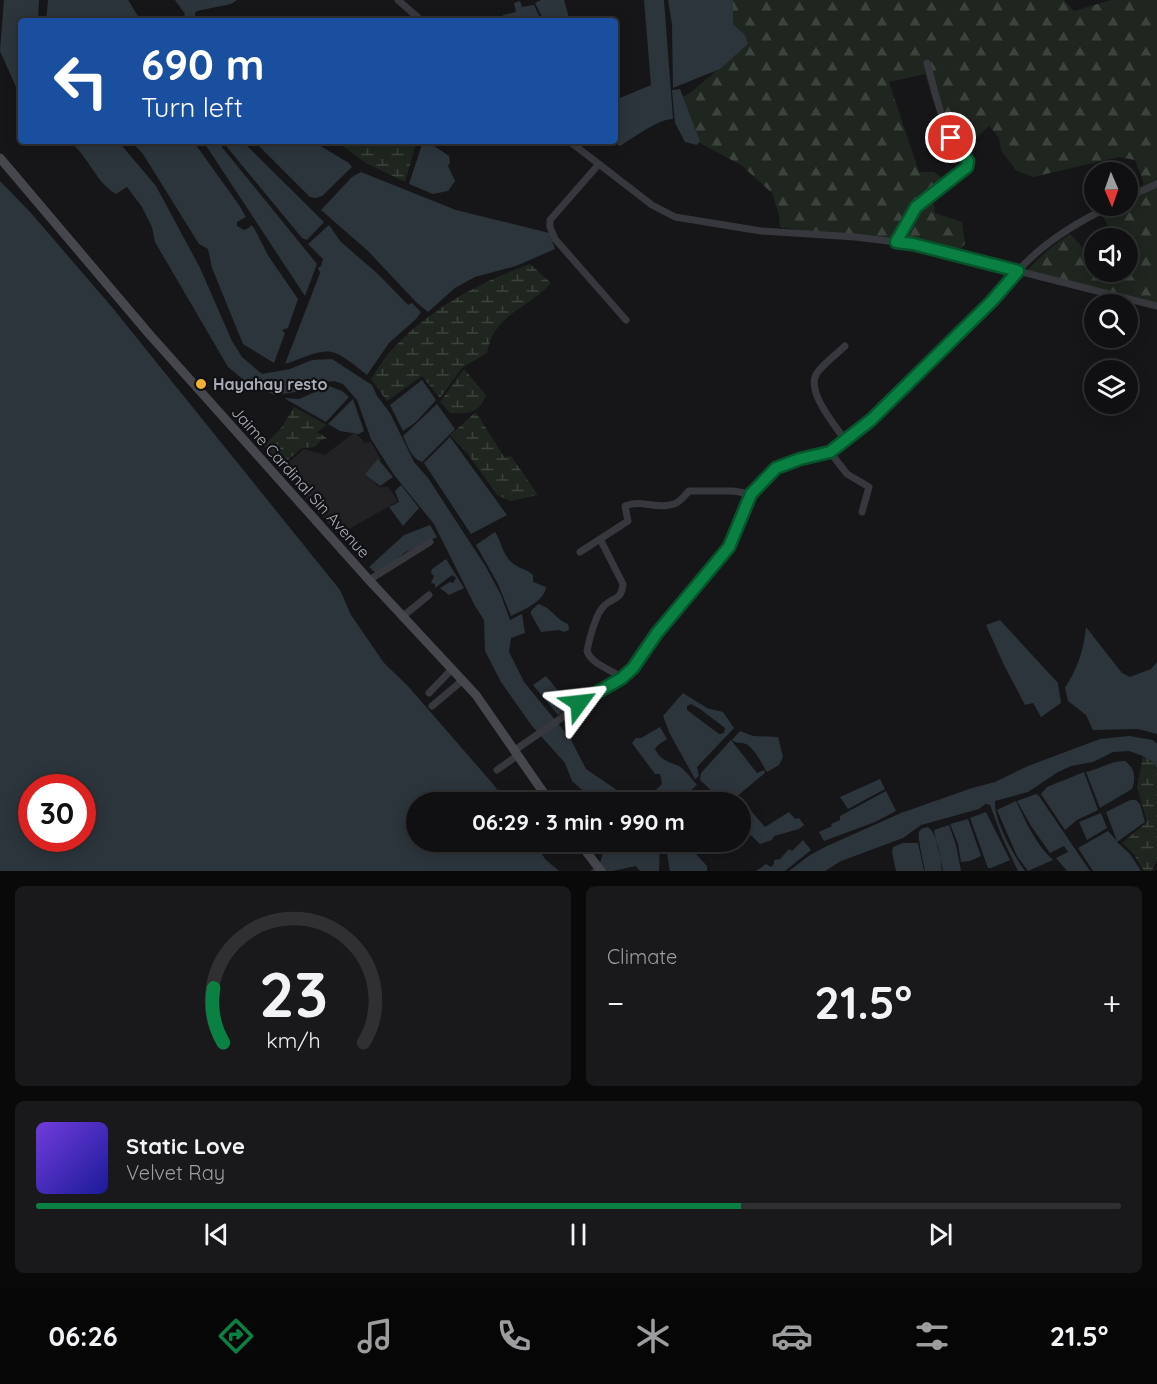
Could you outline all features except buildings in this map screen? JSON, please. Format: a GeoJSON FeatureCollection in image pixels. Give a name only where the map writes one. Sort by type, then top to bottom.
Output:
{"type":"FeatureCollection","features":[{"type":"Feature","properties":{"kind":"main road","name":"Jaime Cardinal Sin Avenue"},"geometry":{"type":"LineString","coordinates":[[0,158],[150,335],[402,617],[476,695],[543,792]]}},
{"type":"Feature","properties":{"kind":"main road"},"geometry":{"type":"LineString","coordinates":[[587,852],[599,868]]}},
{"type":"Feature","properties":{"kind":"street"},"geometry":{"type":"LineString","coordinates":[[398,0],[419,18]]}},
{"type":"Feature","properties":{"kind":"street"},"geometry":{"type":"LineString","coordinates":[[896,242],[916,207],[965,170],[968,165],[968,161],[953,144],[944,123],[927,63]]}},
{"type":"Feature","properties":{"kind":"street"},"geometry":{"type":"LineString","coordinates":[[573,144],[652,206],[675,217],[761,231],[913,244],[1157,306]]}},
{"type":"Feature","properties":{"kind":"street"},"geometry":{"type":"LineString","coordinates":[[599,164],[550,220],[550,227],[555,239],[626,320]]}},
{"type":"Feature","properties":{"kind":"street"},"geometry":{"type":"LineString","coordinates":[[1138,192],[1157,183]]}},
{"type":"Feature","properties":{"kind":"street"},"geometry":{"type":"LineString","coordinates":[[497,770],[579,703],[622,678],[633,668],[657,633],[729,547],[751,494],[776,468],[800,459],[830,452],[871,420],[992,301],[1028,260],[1052,239],[1093,216]]}},
{"type":"Feature","properties":{"kind":"street"},"geometry":{"type":"LineString","coordinates":[[845,346],[817,373],[813,382],[814,392],[845,440]]}},
{"type":"Feature","properties":{"kind":"street"},"geometry":{"type":"LineString","coordinates":[[830,452],[847,474],[869,487],[862,512]]}},
{"type":"Feature","properties":{"kind":"street"},"geometry":{"type":"LineString","coordinates":[[580,552],[627,521],[625,506],[633,503],[675,504],[689,491],[733,491],[751,494]]}},
{"type":"Feature","properties":{"kind":"street"},"geometry":{"type":"LineString","coordinates":[[600,539],[623,584],[622,592],[617,599],[604,605],[599,613],[587,651],[589,657],[595,662],[622,678]]}},
{"type":"Feature","properties":{"kind":"street"},"geometry":{"type":"LineString","coordinates":[[369,580],[430,542]]}},
{"type":"Feature","properties":{"kind":"street"},"geometry":{"type":"LineString","coordinates":[[402,617],[429,595]]}},
{"type":"Feature","properties":{"kind":"street"},"geometry":{"type":"LineString","coordinates":[[429,693],[452,669]]}},
{"type":"Feature","properties":{"kind":"street"},"geometry":{"type":"LineString","coordinates":[[432,706],[463,680]]}},
{"type":"Feature","properties":{"kind":"shaded area"},"geometry":{"type":"Polygon","coordinates":[[[4,0],[39,0],[38,18],[18,18],[18,91],[0,51],[4,0]]]}},
{"type":"Feature","properties":{"kind":"shaded area"},"geometry":{"type":"Polygon","coordinates":[[[48,0],[128,0],[139,18],[46,18],[48,0]]]}},
{"type":"Feature","properties":{"kind":"shaded area"},"geometry":{"type":"Polygon","coordinates":[[[175,0],[237,0],[231,4],[197,11],[195,18],[183,18],[185,14],[175,0]]]}},
{"type":"Feature","properties":{"kind":"shaded area"},"geometry":{"type":"Polygon","coordinates":[[[541,0],[564,0],[569,18],[542,18],[535,3],[541,0]]]}},
{"type":"Feature","properties":{"kind":"shaded area"},"geometry":{"type":"Polygon","coordinates":[[[644,0],[664,0],[673,119],[653,125],[620,146],[616,144],[618,99],[651,85],[644,0]]]}},
{"type":"Feature","properties":{"kind":"shaded area"},"geometry":{"type":"Polygon","coordinates":[[[668,0],[733,0],[733,24],[745,35],[748,44],[720,69],[673,88],[672,24],[668,0]]]}},
{"type":"Feature","properties":{"kind":"shaded area"},"geometry":{"type":"Polygon","coordinates":[[[520,1],[522,7],[534,5],[539,16],[504,18],[503,15],[516,12],[514,3],[520,1]]]}},
{"type":"Feature","properties":{"kind":"shaded area"},"geometry":{"type":"Polygon","coordinates":[[[680,89],[700,141],[697,145],[685,142],[675,123],[672,90],[680,89]]]}},
{"type":"Feature","properties":{"kind":"shaded area"},"geometry":{"type":"Polygon","coordinates":[[[72,144],[121,144],[156,186],[200,268],[232,341],[242,357],[262,374],[290,369],[312,360],[332,359],[372,385],[390,413],[414,462],[428,478],[486,567],[501,595],[510,620],[522,614],[525,633],[511,638],[509,652],[524,682],[570,738],[586,769],[619,792],[587,792],[572,781],[565,763],[532,726],[501,682],[485,651],[484,620],[434,524],[394,475],[371,439],[357,400],[343,384],[334,381],[310,384],[296,392],[275,395],[250,385],[228,367],[155,242],[152,227],[142,207],[127,187],[116,194],[108,189],[72,144]]]}},
{"type":"Feature","properties":{"kind":"shaded area"},"geometry":{"type":"Polygon","coordinates":[[[134,144],[195,144],[246,217],[237,222],[237,226],[244,230],[251,225],[254,228],[269,257],[298,299],[288,328],[282,330],[285,333],[274,363],[243,344],[212,268],[208,249],[199,244],[143,154],[134,144]]]}},
{"type":"Feature","properties":{"kind":"shaded area"},"geometry":{"type":"Polygon","coordinates":[[[205,144],[219,144],[317,264],[305,296],[205,144]]]}},
{"type":"Feature","properties":{"kind":"shaded area"},"geometry":{"type":"Polygon","coordinates":[[[224,144],[245,144],[324,222],[307,240],[302,238],[224,144]]]}},
{"type":"Feature","properties":{"kind":"shaded area"},"geometry":{"type":"Polygon","coordinates":[[[257,144],[317,144],[349,163],[352,167],[322,196],[310,197],[257,144]]]}},
{"type":"Feature","properties":{"kind":"shaded area"},"geometry":{"type":"Polygon","coordinates":[[[422,144],[431,144],[449,156],[448,166],[455,181],[448,191],[433,194],[409,184],[422,144]]]}},
{"type":"Feature","properties":{"kind":"shaded area"},"geometry":{"type":"Polygon","coordinates":[[[361,172],[456,210],[549,233],[555,249],[516,266],[475,277],[455,288],[428,312],[368,251],[321,210],[352,177],[361,172]]]}},
{"type":"Feature","properties":{"kind":"shaded area"},"geometry":{"type":"Polygon","coordinates":[[[0,181],[31,213],[111,306],[340,590],[351,615],[384,663],[407,685],[499,792],[406,792],[406,852],[540,852],[559,871],[0,871],[0,181]]]}},
{"type":"Feature","properties":{"kind":"shaded area"},"geometry":{"type":"Polygon","coordinates":[[[329,225],[340,241],[379,275],[408,305],[412,303],[421,312],[389,343],[367,375],[336,353],[320,352],[285,364],[320,273],[318,268],[323,259],[308,244],[329,225]]]}},
{"type":"Feature","properties":{"kind":"shaded area"},"geometry":{"type":"Polygon","coordinates":[[[422,380],[436,400],[416,422],[403,431],[390,405],[422,380]]]}},
{"type":"Feature","properties":{"kind":"shaded area"},"geometry":{"type":"Polygon","coordinates":[[[329,386],[342,391],[349,397],[326,422],[284,398],[299,399],[329,386]]]}},
{"type":"Feature","properties":{"kind":"shaded area"},"geometry":{"type":"Polygon","coordinates":[[[353,399],[364,431],[359,434],[340,431],[328,424],[353,399]]]}},
{"type":"Feature","properties":{"kind":"shaded area"},"geometry":{"type":"Polygon","coordinates":[[[437,404],[455,429],[422,462],[412,455],[403,436],[437,404]]]}},
{"type":"Feature","properties":{"kind":"shaded area"},"geometry":{"type":"Polygon","coordinates":[[[355,432],[365,443],[371,442],[381,460],[368,475],[378,487],[388,487],[398,501],[344,532],[336,532],[281,469],[304,449],[325,455],[355,432]]]}},
{"type":"Feature","properties":{"kind":"shaded area"},"geometry":{"type":"Polygon","coordinates":[[[450,437],[507,515],[471,534],[424,463],[450,437]]]}},
{"type":"Feature","properties":{"kind":"shaded area"},"geometry":{"type":"Polygon","coordinates":[[[378,459],[393,477],[380,486],[365,474],[378,459]]]}},
{"type":"Feature","properties":{"kind":"shaded area"},"geometry":{"type":"Polygon","coordinates":[[[401,485],[419,508],[403,526],[389,507],[399,502],[395,491],[401,485]]]}},
{"type":"Feature","properties":{"kind":"shaded area"},"geometry":{"type":"Polygon","coordinates":[[[430,525],[437,537],[404,553],[378,575],[369,567],[404,535],[430,525]]]}},
{"type":"Feature","properties":{"kind":"shaded area"},"geometry":{"type":"Polygon","coordinates":[[[495,532],[511,562],[533,575],[533,582],[546,587],[538,601],[511,616],[498,584],[476,545],[495,532]]]}},
{"type":"Feature","properties":{"kind":"shaded area"},"geometry":{"type":"Polygon","coordinates":[[[446,559],[464,588],[449,595],[440,588],[450,582],[453,583],[456,578],[452,575],[435,588],[435,584],[431,583],[434,576],[431,573],[432,569],[446,559]]]}},
{"type":"Feature","properties":{"kind":"shaded area"},"geometry":{"type":"Polygon","coordinates":[[[538,604],[568,624],[569,630],[541,632],[531,614],[538,604]]]}},
{"type":"Feature","properties":{"kind":"shaded area"},"geometry":{"type":"Polygon","coordinates":[[[1000,620],[1058,683],[1061,703],[1041,717],[1033,703],[1025,705],[986,625],[1000,620]]]}},
{"type":"Feature","properties":{"kind":"shaded area"},"geometry":{"type":"Polygon","coordinates":[[[1086,627],[1122,673],[1130,677],[1151,669],[1157,662],[1157,734],[1138,729],[1093,730],[1086,715],[1068,701],[1065,688],[1079,659],[1086,627]]]}},
{"type":"Feature","properties":{"kind":"shaded area"},"geometry":{"type":"Polygon","coordinates":[[[546,676],[570,705],[558,715],[533,685],[546,676]]]}},
{"type":"Feature","properties":{"kind":"shaded area"},"geometry":{"type":"Polygon","coordinates":[[[683,693],[707,708],[723,712],[734,728],[697,767],[699,776],[695,779],[670,734],[663,716],[683,693]],[[691,704],[687,706],[687,710],[719,734],[724,733],[725,728],[691,704]]]}},
{"type":"Feature","properties":{"kind":"shaded area"},"geometry":{"type":"Polygon","coordinates":[[[660,727],[667,739],[655,749],[657,753],[665,760],[679,766],[697,785],[689,792],[654,792],[662,784],[660,774],[655,774],[632,743],[636,738],[641,738],[660,727]]]}},
{"type":"Feature","properties":{"kind":"shaded area"},"geometry":{"type":"Polygon","coordinates":[[[740,731],[753,736],[778,737],[783,757],[779,765],[767,772],[749,746],[732,740],[740,731]]]}},
{"type":"Feature","properties":{"kind":"shaded area"},"geometry":{"type":"Polygon","coordinates":[[[1129,736],[1153,740],[1157,744],[1157,768],[1153,762],[1143,756],[1129,751],[1113,752],[1093,762],[1071,766],[1058,772],[1028,792],[995,801],[1001,827],[1025,871],[1018,871],[990,805],[985,804],[979,809],[921,825],[903,838],[841,861],[825,871],[789,871],[810,855],[827,846],[901,813],[995,782],[1028,766],[1100,739],[1129,736]]]}},
{"type":"Feature","properties":{"kind":"shaded area"},"geometry":{"type":"Polygon","coordinates":[[[731,740],[757,773],[764,770],[765,773],[742,792],[713,792],[700,780],[701,773],[731,740]]]}},
{"type":"Feature","properties":{"kind":"shaded area"},"geometry":{"type":"Polygon","coordinates":[[[1125,761],[1134,774],[1132,789],[1100,808],[1086,772],[1125,761]]]}},
{"type":"Feature","properties":{"kind":"shaded area"},"geometry":{"type":"Polygon","coordinates":[[[1084,772],[1098,810],[1077,820],[1065,830],[1041,794],[1047,787],[1084,772]]]}},
{"type":"Feature","properties":{"kind":"shaded area"},"geometry":{"type":"Polygon","coordinates":[[[880,779],[885,789],[848,809],[840,797],[880,779]]]}},
{"type":"Feature","properties":{"kind":"shaded area"},"geometry":{"type":"Polygon","coordinates":[[[886,791],[896,811],[875,822],[824,841],[819,832],[840,820],[840,816],[886,791]]]}},
{"type":"Feature","properties":{"kind":"shaded area"},"geometry":{"type":"Polygon","coordinates":[[[1036,794],[1090,871],[1067,871],[1056,858],[1068,852],[1064,846],[1050,853],[1031,826],[1017,801],[1036,794]]]}},
{"type":"Feature","properties":{"kind":"shaded area"},"geometry":{"type":"Polygon","coordinates":[[[1130,800],[1136,800],[1140,804],[1145,822],[1117,842],[1130,854],[1141,871],[1093,871],[1078,848],[1108,831],[1117,841],[1106,812],[1130,800]]]}},
{"type":"Feature","properties":{"kind":"shaded area"},"geometry":{"type":"Polygon","coordinates":[[[1016,801],[1036,840],[1053,860],[1028,871],[1017,856],[997,810],[1016,801]]]}},
{"type":"Feature","properties":{"kind":"shaded area"},"geometry":{"type":"Polygon","coordinates":[[[751,811],[765,827],[789,812],[795,819],[799,818],[804,825],[799,829],[774,836],[772,840],[760,844],[751,835],[751,811]]]}},
{"type":"Feature","properties":{"kind":"shaded area"},"geometry":{"type":"Polygon","coordinates":[[[986,812],[1010,860],[991,868],[988,868],[970,818],[986,812]]]}},
{"type":"Feature","properties":{"kind":"shaded area"},"geometry":{"type":"Polygon","coordinates":[[[1101,813],[1107,828],[1087,840],[1079,822],[1101,813]]]}},
{"type":"Feature","properties":{"kind":"shaded area"},"geometry":{"type":"Polygon","coordinates":[[[968,819],[981,856],[961,862],[958,844],[950,824],[968,819]]]}},
{"type":"Feature","properties":{"kind":"shaded area"},"geometry":{"type":"Polygon","coordinates":[[[949,825],[961,871],[943,871],[934,830],[949,825]]]}},
{"type":"Feature","properties":{"kind":"shaded area"},"geometry":{"type":"Polygon","coordinates":[[[928,827],[937,841],[942,871],[925,871],[919,832],[928,827]]]}},
{"type":"Feature","properties":{"kind":"shaded area"},"geometry":{"type":"Polygon","coordinates":[[[803,840],[811,850],[785,871],[756,871],[766,864],[771,867],[774,860],[780,859],[789,849],[792,851],[803,840]]]}},
{"type":"Feature","properties":{"kind":"shaded area"},"geometry":{"type":"Polygon","coordinates":[[[903,843],[918,843],[924,871],[896,871],[893,847],[903,843]]]}},
{"type":"Feature","properties":{"kind":"shaded area"},"geometry":{"type":"Polygon","coordinates":[[[603,852],[660,852],[659,871],[640,871],[636,866],[612,871],[590,871],[600,863],[603,852]]]}},
{"type":"Feature","properties":{"kind":"shaded area"},"geometry":{"type":"Polygon","coordinates":[[[694,852],[707,866],[707,871],[670,871],[667,853],[694,852]]]}},
{"type":"Feature","properties":{"kind":"green space"},"geometry":{"type":"Polygon","coordinates":[[[732,0],[1064,0],[1074,11],[1111,0],[1157,0],[1157,304],[1138,299],[1138,294],[1119,294],[1027,270],[1050,248],[1070,234],[1084,249],[1084,282],[1138,282],[1138,228],[1109,228],[1103,216],[1138,216],[1138,188],[1144,184],[1138,162],[1119,157],[1098,162],[1084,162],[1084,165],[1033,177],[1017,171],[1001,151],[999,138],[989,126],[953,159],[925,74],[889,82],[919,172],[934,172],[954,186],[933,199],[935,213],[962,222],[965,244],[954,254],[780,227],[772,193],[741,165],[694,140],[681,97],[690,93],[748,44],[745,35],[733,24],[732,0]]]}},
{"type":"Feature","properties":{"kind":"green space"},"geometry":{"type":"Polygon","coordinates":[[[340,144],[416,144],[405,182],[364,162],[340,144]]]}},
{"type":"Feature","properties":{"kind":"green space"},"geometry":{"type":"Polygon","coordinates":[[[530,264],[551,283],[504,320],[491,340],[487,353],[462,368],[440,398],[422,376],[387,401],[371,379],[387,355],[405,337],[420,323],[454,299],[530,264]]]}},
{"type":"Feature","properties":{"kind":"green space"},"geometry":{"type":"Polygon","coordinates":[[[464,369],[486,395],[480,406],[472,412],[450,413],[440,402],[464,369]]]}},
{"type":"Feature","properties":{"kind":"green space"},"geometry":{"type":"Polygon","coordinates":[[[294,407],[327,425],[317,432],[327,438],[321,440],[315,447],[302,448],[282,465],[264,446],[282,427],[294,407]]]}},
{"type":"Feature","properties":{"kind":"green space"},"geometry":{"type":"Polygon","coordinates":[[[476,412],[504,457],[511,456],[538,495],[511,501],[498,496],[467,453],[450,435],[476,412]]]}},
{"type":"Feature","properties":{"kind":"green space"},"geometry":{"type":"Polygon","coordinates":[[[1143,756],[1153,762],[1157,768],[1157,860],[1152,871],[1144,871],[1133,853],[1122,843],[1147,822],[1137,787],[1143,756]]]}},
{"type":"Feature","properties":{"kind":"place","name":"Hayahay resto"},"geometry":{"type":"Point","coordinates":[201,384]}},
{"type":"Feature","properties":{"kind":"route"},"geometry":{"type":"LineString","coordinates":[[579,703],[622,678],[633,668],[657,633],[729,547],[751,494],[776,468],[800,459],[830,452],[871,420],[992,301],[1018,271],[913,244],[896,242],[916,207],[967,167],[968,161],[953,144],[951,138]]}}]}
